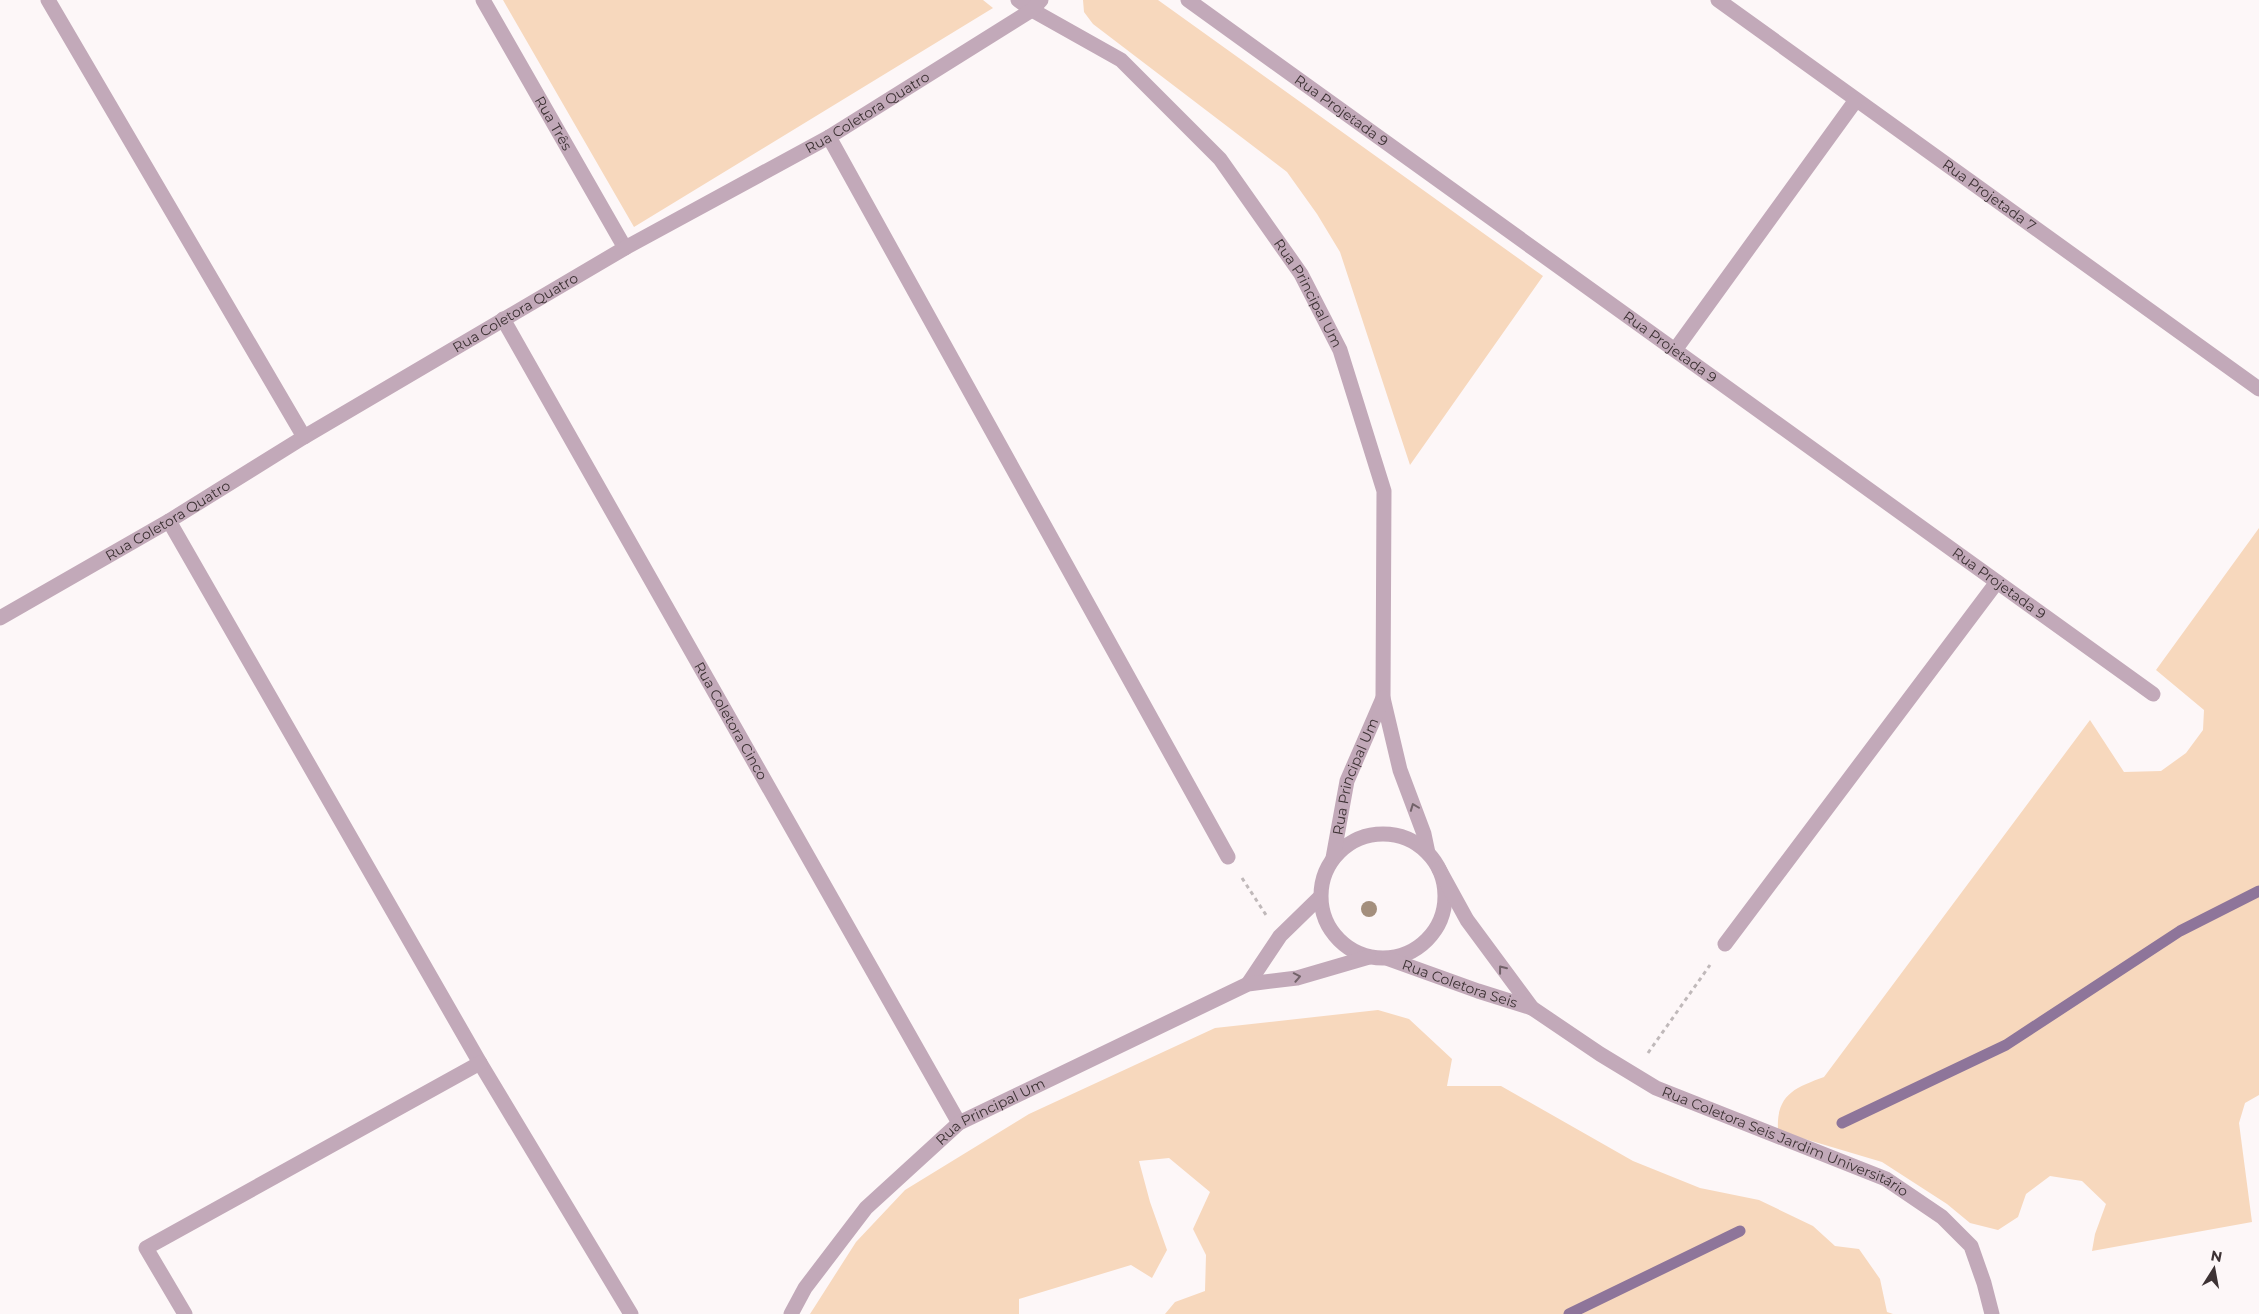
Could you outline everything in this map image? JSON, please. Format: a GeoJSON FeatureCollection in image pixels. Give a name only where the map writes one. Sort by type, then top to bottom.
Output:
{"type":"FeatureCollection","features":[{"type":"Feature","properties":{"kind":"street"},"geometry":{"type":"LineString","coordinates":[[48,0],[304,437]]}},
{"type":"Feature","properties":{"kind":"street","name":"Rua Três"},"geometry":{"type":"LineString","coordinates":[[483,0],[625,248]]}},
{"type":"Feature","properties":{"kind":"street","name":"Rua Principal Um"},"geometry":{"type":"LineString","coordinates":[[1018,0],[1036,5],[1121,60],[1220,159],[1301,274],[1340,350],[1384,491],[1383,698],[1400,770],[1424,834],[1428,853]]}},
{"type":"Feature","properties":{"kind":"street","name":"Rua Projetada 9"},"geometry":{"type":"LineString","coordinates":[[1188,0],[2152,694]]}},
{"type":"Feature","properties":{"kind":"street","name":"Rua Projetada 7"},"geometry":{"type":"LineString","coordinates":[[1725,2],[1856,100],[2259,389]]}},
{"type":"Feature","properties":{"kind":"street","name":"Rua Coletora Quatro"},"geometry":{"type":"LineString","coordinates":[[0,618],[169,521],[304,437],[625,248],[829,137],[1036,5]]}},
{"type":"Feature","properties":{"kind":"street"},"geometry":{"type":"LineString","coordinates":[[1675,350],[1856,100]]}},
{"type":"Feature","properties":{"kind":"street"},"geometry":{"type":"LineString","coordinates":[[829,137],[1228,857]]}},
{"type":"Feature","properties":{"kind":"street","name":"Rua Coletora Cinco"},"geometry":{"type":"LineString","coordinates":[[503,319],[959,1124]]}},
{"type":"Feature","properties":{"kind":"street"},"geometry":{"type":"LineString","coordinates":[[169,521],[480,1063],[631,1314]]}},
{"type":"Feature","properties":{"kind":"street"},"geometry":{"type":"LineString","coordinates":[[1725,944],[1997,582]]}},
{"type":"Feature","properties":{"kind":"street","name":"Rua Principal Um"},"geometry":{"type":"LineString","coordinates":[[1334,858],[1347,780],[1383,698]]}},
{"type":"Feature","properties":{"kind":"street"},"geometry":{"type":"LineString","coordinates":[[1439,869],[1445,888],[1444,908],[1438,927],[1425,942],[1408,954],[1389,959],[1369,957],[1350,950],[1334,936],[1324,918],[1320,897],[1323,876],[1334,858],[1349,843],[1369,835],[1390,835],[1411,840],[1428,853],[1439,869],[1467,920],[1532,1008]]}},
{"type":"Feature","properties":{"kind":"street"},"geometry":{"type":"LineString","coordinates":[[1248,984],[1280,936],[1320,897]]}},
{"type":"Feature","properties":{"kind":"street","name":"Rua Principal Um"},"geometry":{"type":"LineString","coordinates":[[790,1314],[805,1288],[866,1208],[959,1124],[1248,984],[1297,978],[1369,957]]}},
{"type":"Feature","properties":{"kind":"street","name":"Rua Coletora Seis"},"geometry":{"type":"LineString","coordinates":[[1389,959],[1532,1008]]}},
{"type":"Feature","properties":{"kind":"street","name":"Rua Coletora Seis Jardim Universitário"},"geometry":{"type":"LineString","coordinates":[[1532,1008],[1560,1028],[1656,1088],[1886,1178],[1942,1217],[1971,1246],[1984,1283],[1992,1314]]}},
{"type":"Feature","properties":{"kind":"street"},"geometry":{"type":"LineString","coordinates":[[185,1314],[146,1248],[480,1063]]}},
{"type":"Feature","properties":{"kind":"path"},"geometry":{"type":"LineString","coordinates":[[1228,857],[1280,936]]}},
{"type":"Feature","properties":{"kind":"path"},"geometry":{"type":"LineString","coordinates":[[1633,1074],[1725,944]]}},
{"type":"Feature","properties":{"kind":"shaded area"},"geometry":{"type":"Polygon","coordinates":[[[503,0],[983,0],[993,8],[634,227],[503,0]]]}},
{"type":"Feature","properties":{"kind":"shaded area"},"geometry":{"type":"Polygon","coordinates":[[[1083,0],[1158,0],[1543,276],[1410,465],[1340,252],[1317,214],[1287,172],[1093,24],[1084,12],[1083,0]]]}},
{"type":"Feature","properties":{"kind":"shaded area"},"geometry":{"type":"Polygon","coordinates":[[[2259,528],[2259,1095],[2245,1103],[2239,1123],[2252,1222],[2092,1251],[2095,1234],[2106,1204],[2082,1181],[2050,1176],[2026,1194],[2018,1217],[1998,1230],[1970,1223],[1947,1204],[1882,1162],[1778,1131],[1780,1109],[1784,1101],[1796,1089],[1824,1077],[2090,720],[2124,772],[2161,771],[2186,753],[2203,730],[2204,710],[2156,670],[2259,528]]]}},
{"type":"Feature","properties":{"kind":"shaded area"},"geometry":{"type":"Polygon","coordinates":[[[1378,1010],[1409,1019],[1452,1059],[1447,1086],[1501,1086],[1633,1161],[1700,1188],[1759,1200],[1813,1226],[1835,1246],[1859,1249],[1880,1279],[1887,1312],[1893,1314],[1165,1314],[1175,1302],[1205,1291],[1206,1255],[1193,1229],[1210,1192],[1169,1158],[1139,1161],[1150,1202],[1167,1250],[1152,1278],[1131,1265],[1019,1299],[1019,1314],[810,1314],[856,1242],[905,1190],[1029,1114],[1215,1028],[1378,1010]]]}},
{"type":"Feature","properties":{"kind":"waterway"},"geometry":{"type":"LineString","coordinates":[[1842,1123],[2006,1045],[2180,931],[2259,891]]}},
{"type":"Feature","properties":{"kind":"waterway"},"geometry":{"type":"LineString","coordinates":[[1569,1314],[1740,1231]]}}]}
